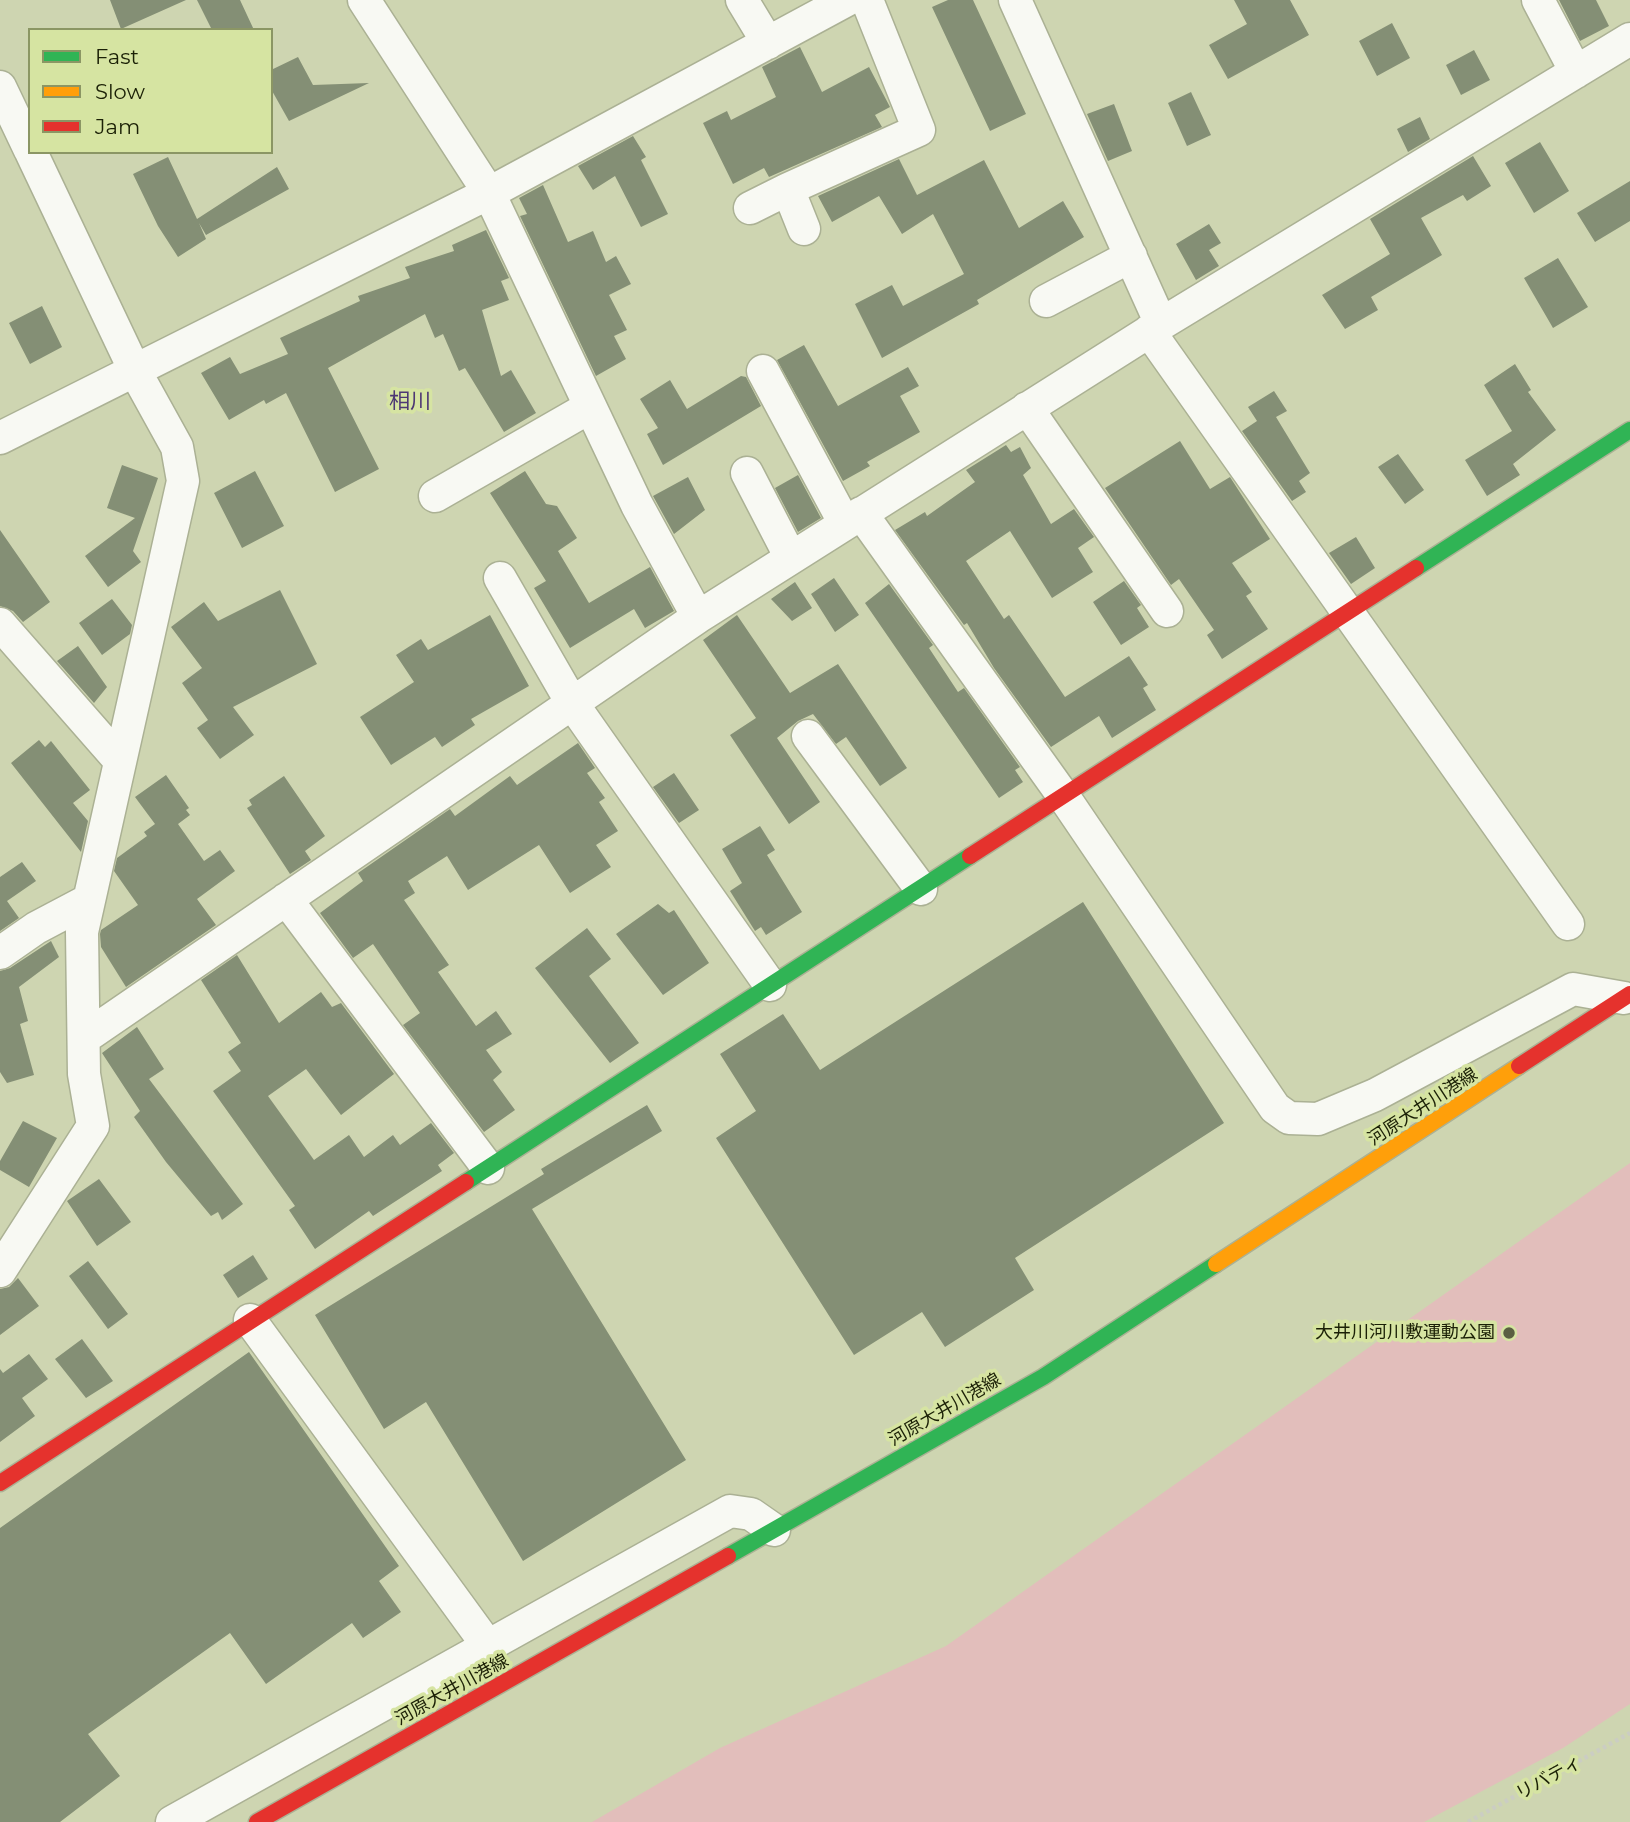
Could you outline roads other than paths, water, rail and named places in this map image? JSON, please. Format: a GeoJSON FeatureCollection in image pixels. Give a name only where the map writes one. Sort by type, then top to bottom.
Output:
{"type":"FeatureCollection","features":[{"type":"Feature","properties":{"kind":"street"},"geometry":{"type":"LineString","coordinates":[[364,0],[489,194],[636,505],[698,617]]}},
{"type":"Feature","properties":{"kind":"street"},"geometry":{"type":"LineString","coordinates":[[742,0],[768,43]]}},
{"type":"Feature","properties":{"kind":"street"},"geometry":{"type":"LineString","coordinates":[[0,438],[489,194],[847,0]]}},
{"type":"Feature","properties":{"kind":"street"},"geometry":{"type":"LineString","coordinates":[[750,208],[919,130],[867,0]]}},
{"type":"Feature","properties":{"kind":"street"},"geometry":{"type":"LineString","coordinates":[[1016,0],[1131,257],[1155,327],[1350,613],[1569,923]]}},
{"type":"Feature","properties":{"kind":"street"},"geometry":{"type":"LineString","coordinates":[[1538,0],[1576,72]]}},
{"type":"Feature","properties":{"kind":"street"},"geometry":{"type":"LineString","coordinates":[[84,1038],[698,617],[1155,327],[1630,39]]}},
{"type":"Feature","properties":{"kind":"street"},"geometry":{"type":"LineString","coordinates":[[0,87],[28,147]]}},
{"type":"Feature","properties":{"kind":"street"},"geometry":{"type":"LineString","coordinates":[[0,1271],[93,1126],[84,1074],[82,932],[183,481],[177,447],[135,371],[31,154]]}},
{"type":"Feature","properties":{"kind":"street"},"geometry":{"type":"LineString","coordinates":[[788,190],[804,229]]}},
{"type":"Feature","properties":{"kind":"street"},"geometry":{"type":"LineString","coordinates":[[1046,300],[1131,257]]}},
{"type":"Feature","properties":{"kind":"street"},"geometry":{"type":"LineString","coordinates":[[764,371],[853,518],[1064,797],[1275,1108],[1289,1118],[1318,1119],[1375,1095],[1573,989],[1627,996]]}},
{"type":"Feature","properties":{"kind":"street"},"geometry":{"type":"LineString","coordinates":[[435,496],[590,407]]}},
{"type":"Feature","properties":{"kind":"street"},"geometry":{"type":"LineString","coordinates":[[1027,408],[1167,611]]}},
{"type":"Feature","properties":{"kind":"street"},"geometry":{"type":"LineString","coordinates":[[0,1483],[1630,430]]}},
{"type":"Feature","properties":{"kind":"street"},"geometry":{"type":"LineString","coordinates":[[747,473],[791,558]]}},
{"type":"Feature","properties":{"kind":"street"},"geometry":{"type":"LineString","coordinates":[[500,578],[572,703],[770,985]]}},
{"type":"Feature","properties":{"kind":"street"},"geometry":{"type":"LineString","coordinates":[[0,624],[120,761]]}},
{"type":"Feature","properties":{"kind":"street"},"geometry":{"type":"LineString","coordinates":[[808,736],[921,889]]}},
{"type":"Feature","properties":{"kind":"street"},"geometry":{"type":"LineString","coordinates":[[286,899],[488,1168]]}},
{"type":"Feature","properties":{"kind":"street"},"geometry":{"type":"LineString","coordinates":[[0,953],[36,929],[89,900]]}},
{"type":"Feature","properties":{"kind":"street","name":"河原大井川港線"},"geometry":{"type":"LineString","coordinates":[[257,1822],[1043,1377],[1627,996]]}},
{"type":"Feature","properties":{"kind":"street"},"geometry":{"type":"LineString","coordinates":[[250,1320],[488,1646]]}},
{"type":"Feature","properties":{"kind":"street"},"geometry":{"type":"LineString","coordinates":[[172,1822],[730,1511],[751,1514],[774,1530]]}},
{"type":"Feature","properties":{"kind":"place","name":"大井川河川敷運動公園"},"geometry":{"type":"Point","coordinates":[1509,1333]}},
{"type":"Feature","properties":{"kind":"district","name":"相川"},"geometry":{"type":"Point","coordinates":[410,402]}}]}
